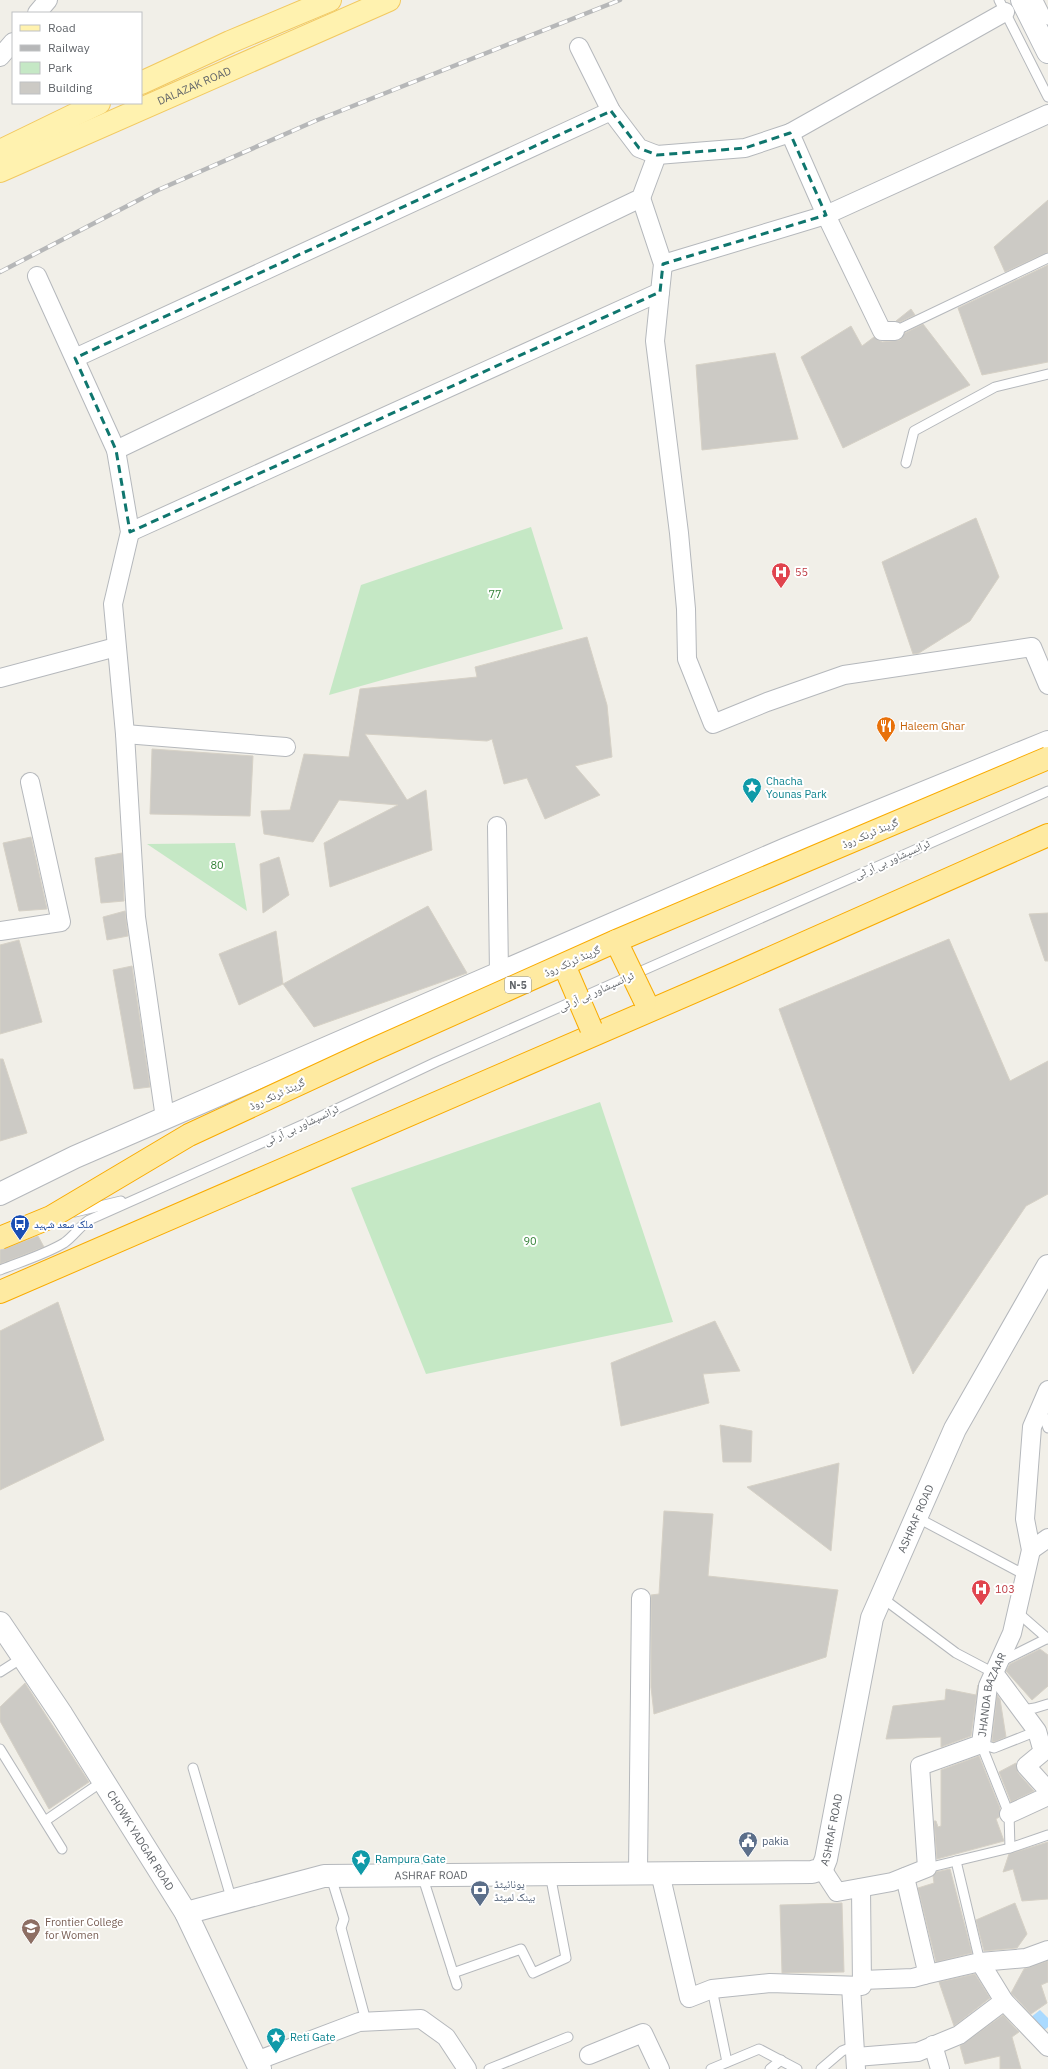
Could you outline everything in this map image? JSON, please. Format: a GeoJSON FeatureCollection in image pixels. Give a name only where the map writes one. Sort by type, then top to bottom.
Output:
{"type":"FeatureCollection","features":[{"type":"Feature","properties":{"kind":"highway","name":"گرینڈ ٹرنک روڈ"},"geometry":{"type":"LineString","coordinates":[[0,1238],[51,1217],[189,1135],[363,1054],[616,941],[1048,758]]}},
{"type":"Feature","properties":{"kind":"highway"},"geometry":{"type":"LineString","coordinates":[[0,1292],[647,1006],[1048,835]]}},
{"type":"Feature","properties":{"kind":"highway"},"geometry":{"type":"LineString","coordinates":[[616,941],[647,1006]]}},
{"type":"Feature","properties":{"kind":"highway"},"geometry":{"type":"LineString","coordinates":[[564,964],[593,1031]]}},
{"type":"Feature","properties":{"kind":"main road","name":"DALAZAK ROAD"},"geometry":{"type":"LineString","coordinates":[[142,84],[230,42],[330,0]]}},
{"type":"Feature","properties":{"kind":"main road","name":"DALAZAK ROAD"},"geometry":{"type":"LineString","coordinates":[[0,171],[389,0]]}},
{"type":"Feature","properties":{"kind":"main road"},"geometry":{"type":"LineString","coordinates":[[0,151],[97,104]]}},
{"type":"Feature","properties":{"kind":"street"},"geometry":{"type":"LineString","coordinates":[[38,12],[48,0]]}},
{"type":"Feature","properties":{"kind":"street"},"geometry":{"type":"LineString","coordinates":[[579,47],[611,111],[639,148],[657,155],[745,148],[790,133],[1009,4],[1048,52]]}},
{"type":"Feature","properties":{"kind":"street"},"geometry":{"type":"LineString","coordinates":[[0,57],[12,43]]}},
{"type":"Feature","properties":{"kind":"street"},"geometry":{"type":"LineString","coordinates":[[74,358],[611,111]]}},
{"type":"Feature","properties":{"kind":"street"},"geometry":{"type":"LineString","coordinates":[[663,264],[826,215],[1048,114]]}},
{"type":"Feature","properties":{"kind":"street"},"geometry":{"type":"LineString","coordinates":[[790,133],[826,215],[882,331],[894,331]]}},
{"type":"Feature","properties":{"kind":"street"},"geometry":{"type":"LineString","coordinates":[[657,155],[641,198],[663,264],[655,341],[679,532],[686,609],[687,659],[713,724],[767,702],[844,675],[1032,647],[1048,685]]}},
{"type":"Feature","properties":{"kind":"street"},"geometry":{"type":"LineString","coordinates":[[116,450],[641,198]]}},
{"type":"Feature","properties":{"kind":"street"},"geometry":{"type":"LineString","coordinates":[[37,276],[116,450],[130,532],[113,604],[125,734],[136,917],[165,1118]]}},
{"type":"Feature","properties":{"kind":"street"},"geometry":{"type":"LineString","coordinates":[[130,532],[660,292]]}},
{"type":"Feature","properties":{"kind":"street"},"geometry":{"type":"LineString","coordinates":[[0,678],[116,647]]}},
{"type":"Feature","properties":{"kind":"street"},"geometry":{"type":"LineString","coordinates":[[125,734],[286,747]]}},
{"type":"Feature","properties":{"kind":"street"},"geometry":{"type":"LineString","coordinates":[[0,1194],[76,1157],[786,849],[1048,742]]}},
{"type":"Feature","properties":{"kind":"street"},"geometry":{"type":"LineString","coordinates":[[0,931],[61,922],[30,782]]}},
{"type":"Feature","properties":{"kind":"street"},"geometry":{"type":"LineString","coordinates":[[497,826],[499,974]]}},
{"type":"Feature","properties":{"kind":"street","name":"ASHRAF ROAD"},"geometry":{"type":"LineString","coordinates":[[186,1913],[324,1876],[812,1872],[822,1869],[826,1859],[872,1618],[955,1429],[1047,1271]]}},
{"type":"Feature","properties":{"kind":"street","name":"JHANDA BAZAAR"},"geometry":{"type":"LineString","coordinates":[[927,1868],[920,1766],[981,1744],[988,1686],[1012,1633],[1031,1550],[1025,1519],[1032,1427],[1048,1390]]}},
{"type":"Feature","properties":{"kind":"street"},"geometry":{"type":"LineString","coordinates":[[1031,1550],[1048,1538]]}},
{"type":"Feature","properties":{"kind":"street"},"geometry":{"type":"LineString","coordinates":[[638,1873],[641,1598]]}},
{"type":"Feature","properties":{"kind":"street","name":"CHOWK YADGAR ROAD"},"geometry":{"type":"LineString","coordinates":[[0,1623],[22,1658],[62,1715],[186,1913],[258,2065]]}},
{"type":"Feature","properties":{"kind":"street"},"geometry":{"type":"LineString","coordinates":[[996,1668],[1037,1731],[1043,1752],[1026,1766],[1045,1787],[1048,1795],[1009,1814]]}},
{"type":"Feature","properties":{"kind":"street"},"geometry":{"type":"LineString","coordinates":[[822,1869],[837,1892],[892,1882],[927,1868]]}},
{"type":"Feature","properties":{"kind":"street"},"geometry":{"type":"LineString","coordinates":[[660,1873],[689,1998],[712,1989],[770,1983],[857,1983],[913,1978],[924,1974],[980,1962],[1026,1958],[1048,1950]]}},
{"type":"Feature","properties":{"kind":"street"},"geometry":{"type":"LineString","coordinates":[[904,1877],[926,1967],[924,1974]]}},
{"type":"Feature","properties":{"kind":"street"},"geometry":{"type":"LineString","coordinates":[[861,1888],[856,2057],[918,2052],[959,2034],[1004,2001]]}},
{"type":"Feature","properties":{"kind":"street"},"geometry":{"type":"LineString","coordinates":[[980,1962],[1004,2001],[1048,2047]]}},
{"type":"Feature","properties":{"kind":"street"},"geometry":{"type":"LineString","coordinates":[[258,2065],[359,2022],[421,2019],[446,2037],[467,2069]]}},
{"type":"Feature","properties":{"kind":"street"},"geometry":{"type":"LineString","coordinates":[[589,2055],[643,2032],[660,2069]]}},
{"type":"Feature","properties":{"kind":"street"},"geometry":{"type":"LineString","coordinates":[[933,2045],[940,2069]]}},
{"type":"Feature","properties":{"kind":"lane"},"geometry":{"type":"LineString","coordinates":[[1038,0],[1048,20]]}},
{"type":"Feature","properties":{"kind":"lane"},"geometry":{"type":"LineString","coordinates":[[1009,4],[1048,97]]}},
{"type":"Feature","properties":{"kind":"lane"},"geometry":{"type":"LineString","coordinates":[[894,331],[1048,258]]}},
{"type":"Feature","properties":{"kind":"lane"},"geometry":{"type":"LineString","coordinates":[[906,464],[914,431],[995,387],[1048,374]]}},
{"type":"Feature","properties":{"kind":"lane","name":"ٹرانسپشاور بی آر ٹی"},"geometry":{"type":"LineString","coordinates":[[0,1270],[62,1244],[72,1238],[78,1228],[89,1220],[311,1121],[436,1062],[1048,791]]}},
{"type":"Feature","properties":{"kind":"lane","name":"ٹرانسپشاور بی آر ٹی"},"geometry":{"type":"LineString","coordinates":[[0,1231],[36,1216],[74,1212],[145,1195]]}},
{"type":"Feature","properties":{"kind":"lane"},"geometry":{"type":"LineString","coordinates":[[1040,1408],[1048,1428]]}},
{"type":"Feature","properties":{"kind":"lane"},"geometry":{"type":"LineString","coordinates":[[916,1517],[1025,1575]]}},
{"type":"Feature","properties":{"kind":"lane"},"geometry":{"type":"LineString","coordinates":[[881,1597],[956,1653],[996,1668],[1048,1638],[1017,1612]]}},
{"type":"Feature","properties":{"kind":"lane"},"geometry":{"type":"LineString","coordinates":[[0,1672],[22,1658]]}},
{"type":"Feature","properties":{"kind":"lane"},"geometry":{"type":"LineString","coordinates":[[1022,1710],[1048,1704]]}},
{"type":"Feature","properties":{"kind":"lane"},"geometry":{"type":"LineString","coordinates":[[981,1744],[994,1748],[1037,1731]]}},
{"type":"Feature","properties":{"kind":"lane"},"geometry":{"type":"LineString","coordinates":[[981,1744],[1009,1814],[1010,1848]]}},
{"type":"Feature","properties":{"kind":"lane"},"geometry":{"type":"LineString","coordinates":[[0,1749],[62,1849]]}},
{"type":"Feature","properties":{"kind":"lane"},"geometry":{"type":"LineString","coordinates":[[193,1768],[232,1901]]}},
{"type":"Feature","properties":{"kind":"lane"},"geometry":{"type":"LineString","coordinates":[[45,1821],[104,1781]]}},
{"type":"Feature","properties":{"kind":"lane"},"geometry":{"type":"LineString","coordinates":[[927,1868],[1010,1848],[1048,1835]]}},
{"type":"Feature","properties":{"kind":"lane"},"geometry":{"type":"LineString","coordinates":[[956,1861],[980,1962]]}},
{"type":"Feature","properties":{"kind":"lane"},"geometry":{"type":"LineString","coordinates":[[453,1973],[521,1949],[533,1973],[566,1958],[550,1874]]}},
{"type":"Feature","properties":{"kind":"lane"},"geometry":{"type":"LineString","coordinates":[[422,1875],[457,1985]]}},
{"type":"Feature","properties":{"kind":"lane"},"geometry":{"type":"LineString","coordinates":[[331,1876],[344,1919],[341,1928],[366,2021]]}},
{"type":"Feature","properties":{"kind":"lane"},"geometry":{"type":"LineString","coordinates":[[712,1989],[727,2062]]}},
{"type":"Feature","properties":{"kind":"lane"},"geometry":{"type":"LineString","coordinates":[[489,2069],[568,2038]]}},
{"type":"Feature","properties":{"kind":"lane"},"geometry":{"type":"LineString","coordinates":[[710,2069],[759,2049],[797,2069]]}},
{"type":"Feature","properties":{"kind":"lane"},"geometry":{"type":"LineString","coordinates":[[821,2069],[842,2051],[856,2057]]}},
{"type":"Feature","properties":{"kind":"lane"},"geometry":{"type":"LineString","coordinates":[[770,2069],[781,2060]]}},
{"type":"Feature","properties":{"kind":"highlighted area"},"geometry":{"type":"Polygon","coordinates":[[[611,111],[639,148],[657,155],[745,148],[790,133],[826,215],[663,264],[660,292],[130,532],[116,450],[75,358],[611,111]]]}},
{"type":"Feature","properties":{"kind":"green space","name":"77"},"geometry":{"type":"Polygon","coordinates":[[[531,527],[563,629],[329,695],[361,585],[531,527]]]}},
{"type":"Feature","properties":{"kind":"green space","name":"80"},"geometry":{"type":"Polygon","coordinates":[[[235,843],[247,911],[147,844],[235,843]]]}},
{"type":"Feature","properties":{"kind":"green space","name":"90"},"geometry":{"type":"Polygon","coordinates":[[[600,1102],[673,1322],[426,1374],[351,1188],[600,1102]]]}},
{"type":"Feature","properties":{"kind":"water"},"geometry":{"type":"Polygon","coordinates":[[[1040,2010],[1048,2018],[1048,2027],[1042,2032],[1030,2018],[1040,2010]]]}},
{"type":"Feature","properties":{"kind":"building"},"geometry":{"type":"Polygon","coordinates":[[[1048,200],[1048,252],[1005,272],[994,247],[1048,200]]]}},
{"type":"Feature","properties":{"kind":"building"},"geometry":{"type":"Polygon","coordinates":[[[1048,265],[1048,362],[982,375],[958,308],[1048,265]]]}},
{"type":"Feature","properties":{"kind":"building"},"geometry":{"type":"Polygon","coordinates":[[[911,309],[915,315],[900,322],[896,321],[911,309]]]}},
{"type":"Feature","properties":{"kind":"building"},"geometry":{"type":"Polygon","coordinates":[[[923,324],[970,385],[843,448],[801,357],[851,326],[862,346],[874,337],[882,342],[900,340],[905,333],[923,324]]]}},
{"type":"Feature","properties":{"kind":"building"},"geometry":{"type":"Polygon","coordinates":[[[775,353],[798,439],[702,450],[696,365],[775,353]]]}},
{"type":"Feature","properties":{"kind":"building"},"geometry":{"type":"Polygon","coordinates":[[[976,518],[999,577],[970,621],[919,653],[913,654],[882,562],[976,518]]]}},
{"type":"Feature","properties":{"kind":"building"},"geometry":{"type":"Polygon","coordinates":[[[587,637],[607,705],[612,757],[575,766],[600,795],[545,819],[527,778],[504,784],[492,739],[487,741],[365,734],[407,800],[426,790],[432,850],[330,887],[324,843],[398,805],[339,800],[313,842],[264,834],[261,811],[290,810],[304,754],[349,757],[360,689],[477,677],[475,667],[587,637]]]}},
{"type":"Feature","properties":{"kind":"building"},"geometry":{"type":"Polygon","coordinates":[[[152,749],[253,756],[250,816],[150,814],[152,749]]]}},
{"type":"Feature","properties":{"kind":"building"},"geometry":{"type":"Polygon","coordinates":[[[31,837],[47,909],[19,911],[3,843],[31,837]]]}},
{"type":"Feature","properties":{"kind":"building"},"geometry":{"type":"Polygon","coordinates":[[[122,853],[124,901],[101,903],[95,858],[122,853]]]}},
{"type":"Feature","properties":{"kind":"building"},"geometry":{"type":"Polygon","coordinates":[[[279,857],[289,895],[263,913],[260,864],[279,857]]]}},
{"type":"Feature","properties":{"kind":"building"},"geometry":{"type":"Polygon","coordinates":[[[428,906],[467,973],[314,1027],[283,984],[428,906]]]}},
{"type":"Feature","properties":{"kind":"building"},"geometry":{"type":"Polygon","coordinates":[[[125,911],[128,936],[107,940],[103,917],[125,911]]]}},
{"type":"Feature","properties":{"kind":"building"},"geometry":{"type":"Polygon","coordinates":[[[1048,913],[1048,961],[1045,961],[1029,914],[1048,913]]]}},
{"type":"Feature","properties":{"kind":"building"},"geometry":{"type":"Polygon","coordinates":[[[276,931],[283,984],[239,1005],[219,954],[276,931]]]}},
{"type":"Feature","properties":{"kind":"building"},"geometry":{"type":"Polygon","coordinates":[[[949,939],[1010,1081],[1048,1061],[1048,1194],[1026,1206],[913,1374],[779,1009],[949,939]]]}},
{"type":"Feature","properties":{"kind":"building"},"geometry":{"type":"Polygon","coordinates":[[[19,940],[42,1022],[0,1034],[0,945],[19,940]]]}},
{"type":"Feature","properties":{"kind":"building"},"geometry":{"type":"Polygon","coordinates":[[[132,966],[150,1087],[134,1089],[113,970],[132,966]]]}},
{"type":"Feature","properties":{"kind":"building"},"geometry":{"type":"Polygon","coordinates":[[[0,1059],[3,1059],[27,1133],[0,1141],[0,1059]]]}},
{"type":"Feature","properties":{"kind":"building"},"geometry":{"type":"Polygon","coordinates":[[[38,1236],[44,1247],[0,1264],[0,1250],[38,1236]]]}},
{"type":"Feature","properties":{"kind":"building"},"geometry":{"type":"Polygon","coordinates":[[[58,1302],[104,1440],[0,1490],[0,1331],[58,1302]]]}},
{"type":"Feature","properties":{"kind":"building"},"geometry":{"type":"Polygon","coordinates":[[[715,1321],[740,1371],[703,1374],[709,1403],[621,1426],[611,1363],[715,1321]]]}},
{"type":"Feature","properties":{"kind":"building"},"geometry":{"type":"Polygon","coordinates":[[[720,1425],[752,1431],[751,1462],[723,1462],[720,1425]]]}},
{"type":"Feature","properties":{"kind":"building"},"geometry":{"type":"Polygon","coordinates":[[[839,1463],[831,1551],[747,1487],[839,1463]]]}},
{"type":"Feature","properties":{"kind":"building"},"geometry":{"type":"Polygon","coordinates":[[[664,1511],[713,1514],[708,1576],[838,1590],[826,1657],[654,1714],[651,1687],[651,1595],[659,1594],[664,1511]]]}},
{"type":"Feature","properties":{"kind":"building"},"geometry":{"type":"Polygon","coordinates":[[[1040,1649],[1048,1655],[1048,1686],[1032,1700],[1006,1671],[1010,1664],[1040,1649]]]}},
{"type":"Feature","properties":{"kind":"building"},"geometry":{"type":"Polygon","coordinates":[[[25,1683],[89,1782],[49,1809],[0,1721],[0,1707],[25,1683]]]}},
{"type":"Feature","properties":{"kind":"building"},"geometry":{"type":"Polygon","coordinates":[[[978,1685],[971,1736],[941,1747],[941,1737],[886,1739],[893,1706],[945,1700],[946,1689],[976,1695],[978,1685]]]}},
{"type":"Feature","properties":{"kind":"building"},"geometry":{"type":"Polygon","coordinates":[[[997,1695],[1000,1699],[1006,1737],[994,1742],[992,1741],[997,1695]]]}},
{"type":"Feature","properties":{"kind":"building"},"geometry":{"type":"Polygon","coordinates":[[[979,1756],[1000,1808],[999,1817],[996,1819],[1004,1841],[937,1859],[934,1821],[936,1821],[938,1827],[941,1826],[941,1770],[979,1756]]]}},
{"type":"Feature","properties":{"kind":"building"},"geometry":{"type":"Polygon","coordinates":[[[1016,1763],[1018,1773],[1034,1791],[1011,1802],[999,1772],[1016,1763]]]}},
{"type":"Feature","properties":{"kind":"building"},"geometry":{"type":"Polygon","coordinates":[[[1048,1842],[1048,1899],[1022,1901],[1013,1869],[1003,1872],[1009,1854],[1048,1842]]]}},
{"type":"Feature","properties":{"kind":"building"},"geometry":{"type":"Polygon","coordinates":[[[950,1869],[972,1953],[936,1962],[918,1888],[934,1883],[933,1876],[936,1872],[950,1869]]]}},
{"type":"Feature","properties":{"kind":"building"},"geometry":{"type":"Polygon","coordinates":[[[842,1903],[844,1972],[782,1973],[780,1905],[842,1903]]]}},
{"type":"Feature","properties":{"kind":"building"},"geometry":{"type":"Polygon","coordinates":[[[1015,1903],[1027,1934],[1017,1948],[984,1951],[976,1920],[1015,1903]]]}},
{"type":"Feature","properties":{"kind":"building"},"geometry":{"type":"Polygon","coordinates":[[[1048,1961],[1048,1982],[1041,1985],[1047,2003],[1031,2014],[1011,1993],[1024,1969],[1048,1961]]]}},
{"type":"Feature","properties":{"kind":"building"},"geometry":{"type":"Polygon","coordinates":[[[975,1974],[990,1998],[954,2026],[939,1982],[975,1974]]]}},
{"type":"Feature","properties":{"kind":"building"},"geometry":{"type":"Polygon","coordinates":[[[1003,2015],[1019,2032],[1012,2037],[1021,2069],[1000,2069],[1000,2056],[965,2064],[960,2046],[1003,2015]]]}},
{"type":"Feature","properties":{"kind":"railway"},"geometry":{"type":"LineString","coordinates":[[0,272],[158,190],[315,121],[620,0]]}},
{"type":"Feature","properties":{"kind":"place","name":"55"},"geometry":{"type":"Point","coordinates":[781,589]}},
{"type":"Feature","properties":{"kind":"place","name":"Haleem Ghar"},"geometry":{"type":"Point","coordinates":[886,743]}},
{"type":"Feature","properties":{"kind":"place","name":"Chacha Younas Park"},"geometry":{"type":"Point","coordinates":[752,804]}},
{"type":"Feature","properties":{"kind":"place","name":"ملک سعد شہید"},"geometry":{"type":"Point","coordinates":[20,1241]}},
{"type":"Feature","properties":{"kind":"place","name":"103"},"geometry":{"type":"Point","coordinates":[981,1606]}},
{"type":"Feature","properties":{"kind":"place","name":"pakia"},"geometry":{"type":"Point","coordinates":[748,1858]}},
{"type":"Feature","properties":{"kind":"place","name":"Rampura Gate"},"geometry":{"type":"Point","coordinates":[361,1876]}},
{"type":"Feature","properties":{"kind":"place","name":"یونائیٹڈ بینک لمیٹڈ"},"geometry":{"type":"Point","coordinates":[480,1907]}},
{"type":"Feature","properties":{"kind":"place","name":"Frontier College for Women"},"geometry":{"type":"Point","coordinates":[31,1945]}},
{"type":"Feature","properties":{"kind":"place","name":"Reti Gate"},"geometry":{"type":"Point","coordinates":[276,2054]}}]}
